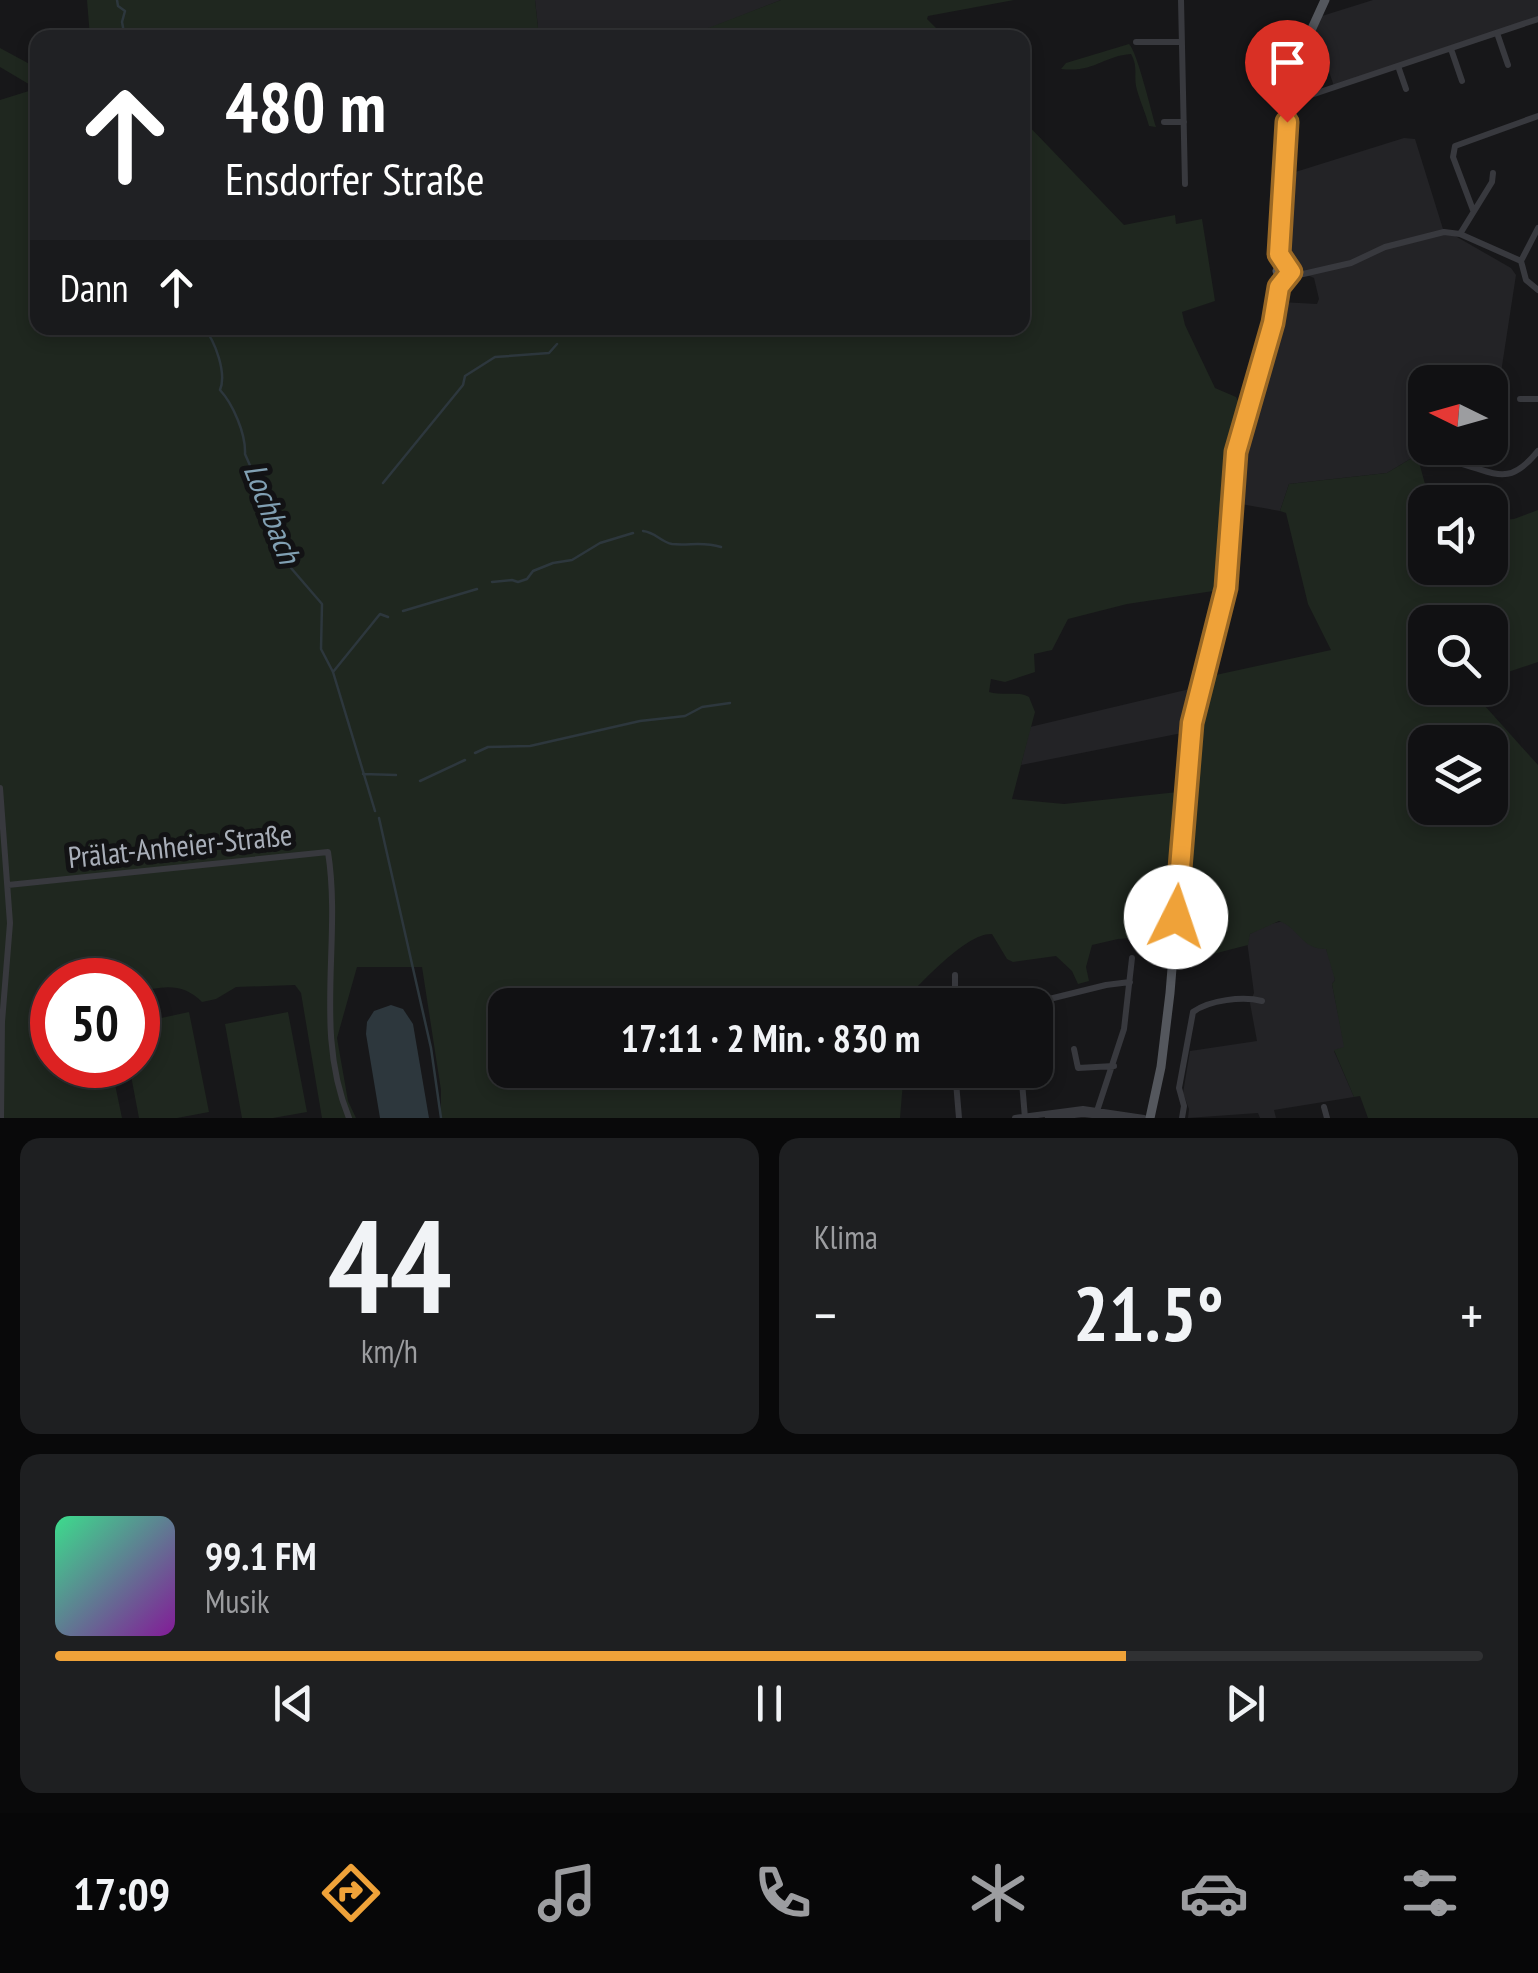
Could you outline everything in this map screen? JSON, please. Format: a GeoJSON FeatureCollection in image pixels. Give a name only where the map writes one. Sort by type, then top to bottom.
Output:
{"type":"FeatureCollection","features":[{"type":"Feature","properties":{"kind":"main road"},"geometry":{"type":"LineString","coordinates":[[1147,1118],[1170,993],[1192,723],[1226,588],[1236,452],[1284,272],[1279,254],[1289,102],[1296,61],[1325,0]]}},
{"type":"Feature","properties":{"kind":"street"},"geometry":{"type":"LineString","coordinates":[[1181,0],[1186,184]]}},
{"type":"Feature","properties":{"kind":"street"},"geometry":{"type":"LineString","coordinates":[[1289,102],[1538,19]]}},
{"type":"Feature","properties":{"kind":"street"},"geometry":{"type":"LineString","coordinates":[[1497,33],[1508,65]]}},
{"type":"Feature","properties":{"kind":"street"},"geometry":{"type":"LineString","coordinates":[[1136,42],[1182,42]]}},
{"type":"Feature","properties":{"kind":"street"},"geometry":{"type":"LineString","coordinates":[[1450,49],[1462,82]]}},
{"type":"Feature","properties":{"kind":"street"},"geometry":{"type":"LineString","coordinates":[[1398,66],[1406,89]]}},
{"type":"Feature","properties":{"kind":"street"},"geometry":{"type":"LineString","coordinates":[[1473,210],[1452,157],[1454,146],[1538,116]]}},
{"type":"Feature","properties":{"kind":"street"},"geometry":{"type":"LineString","coordinates":[[1164,122],[1184,122]]}},
{"type":"Feature","properties":{"kind":"street"},"geometry":{"type":"LineString","coordinates":[[1460,234],[1494,173]]}},
{"type":"Feature","properties":{"kind":"street"},"geometry":{"type":"LineString","coordinates":[[1538,228],[1520,260],[1526,280],[1538,290]]}},
{"type":"Feature","properties":{"kind":"street"},"geometry":{"type":"LineString","coordinates":[[1284,272],[1314,272],[1358,261],[1385,247],[1432,234],[1460,234],[1520,260]]}},
{"type":"Feature","properties":{"kind":"street"},"geometry":{"type":"LineString","coordinates":[[1520,399],[1538,398]]}},
{"type":"Feature","properties":{"kind":"street"},"geometry":{"type":"LineString","coordinates":[[1468,465],[1504,475],[1519,470],[1538,451]]}},
{"type":"Feature","properties":{"kind":"street"},"geometry":{"type":"LineString","coordinates":[[0,788],[10,953],[2,1022],[1,1118]]}},
{"type":"Feature","properties":{"kind":"street","name":"Prälat-Anheier-Straße"},"geometry":{"type":"LineString","coordinates":[[8,884],[328,852],[333,882],[328,1021],[339,1089],[349,1118]]}},
{"type":"Feature","properties":{"kind":"street"},"geometry":{"type":"LineString","coordinates":[[1096,1112],[1124,1030],[1132,958]]}},
{"type":"Feature","properties":{"kind":"street"},"geometry":{"type":"LineString","coordinates":[[956,974],[956,988]]}},
{"type":"Feature","properties":{"kind":"street"},"geometry":{"type":"LineString","coordinates":[[1053,999],[1130,982]]}},
{"type":"Feature","properties":{"kind":"street"},"geometry":{"type":"LineString","coordinates":[[1182,1118],[1179,1088],[1193,1012],[1218,1003],[1250,998],[1262,1001]]}},
{"type":"Feature","properties":{"kind":"street"},"geometry":{"type":"LineString","coordinates":[[1074,1050],[1078,1068],[1114,1066]]}},
{"type":"Feature","properties":{"kind":"street"},"geometry":{"type":"LineString","coordinates":[[956,1088],[959,1118]]}},
{"type":"Feature","properties":{"kind":"street"},"geometry":{"type":"LineString","coordinates":[[1022,1088],[1025,1117]]}},
{"type":"Feature","properties":{"kind":"street"},"geometry":{"type":"LineString","coordinates":[[1324,1107],[1327,1118]]}},
{"type":"Feature","properties":{"kind":"street"},"geometry":{"type":"LineString","coordinates":[[1015,1118],[1071,1109],[1147,1118]]}},
{"type":"Feature","properties":{"kind":"street"},"geometry":{"type":"LineString","coordinates":[[1048,1118],[1096,1112],[1118,1118]]}},
{"type":"Feature","properties":{"kind":"shaded area"},"geometry":{"type":"Polygon","coordinates":[[[87,0],[535,0],[538,30],[89,30],[87,0]]]}},
{"type":"Feature","properties":{"kind":"shaded area"},"geometry":{"type":"Polygon","coordinates":[[[535,0],[781,0],[705,30],[538,30],[535,0]]]}},
{"type":"Feature","properties":{"kind":"shaded area"},"geometry":{"type":"Polygon","coordinates":[[[781,0],[1014,0],[928,16],[938,30],[703,30],[781,0]]]}},
{"type":"Feature","properties":{"kind":"shaded area"},"geometry":{"type":"Polygon","coordinates":[[[1373,0],[1538,0],[1538,17],[1334,86],[1326,63],[1298,72],[1322,16],[1373,0]]]}},
{"type":"Feature","properties":{"kind":"shaded area"},"geometry":{"type":"Polygon","coordinates":[[[1129,44],[1156,127],[1149,126],[1131,54],[1082,69],[1061,69],[1066,63],[1129,44]]]}},
{"type":"Feature","properties":{"kind":"shaded area"},"geometry":{"type":"Polygon","coordinates":[[[0,48],[30,64],[30,85],[0,67],[0,48]]]}},
{"type":"Feature","properties":{"kind":"shaded area"},"geometry":{"type":"Polygon","coordinates":[[[30,91],[30,335],[1030,335],[1030,127],[1124,225],[1175,215],[1176,224],[1202,219],[1215,301],[1182,312],[1215,388],[1236,397],[1239,403],[1229,455],[1220,590],[1127,604],[1068,619],[1052,650],[1034,654],[1035,672],[1005,682],[991,679],[989,692],[1029,697],[1035,712],[1012,799],[1064,804],[1178,792],[1177,824],[1191,822],[1195,755],[1211,676],[1331,650],[1308,604],[1286,513],[1280,511],[1289,484],[1387,473],[1408,460],[1408,465],[1420,465],[1425,485],[1408,485],[1408,585],[1508,585],[1508,520],[1538,510],[1538,662],[1508,672],[1508,605],[1408,605],[1408,705],[1484,705],[1502,725],[1408,725],[1408,825],[1508,825],[1508,732],[1538,765],[1538,1118],[1368,1118],[1360,1096],[1354,1097],[1334,1050],[1344,1047],[1332,984],[1335,980],[1326,949],[1311,946],[1279,921],[1250,934],[1248,945],[1182,962],[1180,934],[1092,945],[1086,967],[1089,981],[1078,984],[1072,971],[1056,956],[1013,962],[1007,959],[992,934],[970,941],[916,988],[488,988],[488,1088],[902,1088],[900,1118],[441,1118],[441,1090],[422,967],[357,967],[337,1038],[348,1101],[356,1118],[322,1118],[301,993],[295,985],[236,987],[202,1002],[188,991],[160,988],[160,958],[30,958],[30,1088],[116,1088],[122,1118],[0,1118],[0,100],[30,91]]]}},
{"type":"Feature","properties":{"kind":"shaded area"},"geometry":{"type":"Polygon","coordinates":[[[1404,138],[1415,139],[1443,229],[1511,268],[1516,275],[1502,365],[1408,365],[1408,460],[1387,473],[1289,484],[1280,511],[1235,503],[1241,452],[1281,302],[1317,304],[1319,299],[1314,278],[1295,269],[1284,255],[1289,174],[1404,138]]]}},
{"type":"Feature","properties":{"kind":"shaded area"},"geometry":{"type":"Polygon","coordinates":[[[1194,688],[1187,732],[1021,765],[1030,727],[1194,688]]]}},
{"type":"Feature","properties":{"kind":"shaded area"},"geometry":{"type":"Polygon","coordinates":[[[1284,921],[1326,949],[1332,963],[1332,984],[1345,1048],[1334,1051],[1354,1097],[1274,1110],[1276,1118],[1260,1118],[1258,1113],[1188,1118],[1183,1093],[1190,1051],[1257,1041],[1250,1003],[1254,993],[1247,941],[1250,934],[1266,925],[1284,921]]]}},
{"type":"Feature","properties":{"kind":"shaded area"},"geometry":{"type":"Polygon","coordinates":[[[391,1005],[403,1009],[413,1024],[429,1118],[380,1118],[367,1022],[374,1011],[391,1005]]]}},
{"type":"Feature","properties":{"kind":"shaded area"},"geometry":{"type":"Polygon","coordinates":[[[189,1012],[209,1112],[177,1118],[139,1118],[133,1088],[160,1088],[160,1018],[189,1012]]]}},
{"type":"Feature","properties":{"kind":"shaded area"},"geometry":{"type":"Polygon","coordinates":[[[288,1012],[307,1112],[242,1118],[225,1024],[288,1012]]]}},
{"type":"Feature","properties":{"kind":"waterway","name":"Lochbach"},"geometry":{"type":"LineString","coordinates":[[117,0],[125,11],[124,30]]}},
{"type":"Feature","properties":{"kind":"waterway","name":"Lochbach"},"geometry":{"type":"LineString","coordinates":[[208,335],[219,358],[220,390],[238,420],[245,454],[285,545],[291,568],[322,604],[321,649],[333,672],[375,811]]}},
{"type":"Feature","properties":{"kind":"waterway"},"geometry":{"type":"LineString","coordinates":[[383,483],[463,385],[465,376],[495,357],[549,353],[557,344]]}},
{"type":"Feature","properties":{"kind":"waterway"},"geometry":{"type":"LineString","coordinates":[[643,531],[672,544],[721,547]]}},
{"type":"Feature","properties":{"kind":"waterway"},"geometry":{"type":"LineString","coordinates":[[492,582],[527,579],[533,571],[572,560],[600,543],[633,533]]}},
{"type":"Feature","properties":{"kind":"waterway"},"geometry":{"type":"LineString","coordinates":[[403,611],[477,589]]}},
{"type":"Feature","properties":{"kind":"waterway"},"geometry":{"type":"LineString","coordinates":[[333,672],[380,614],[388,617]]}},
{"type":"Feature","properties":{"kind":"waterway"},"geometry":{"type":"LineString","coordinates":[[475,753],[488,747],[530,746],[640,721],[685,716],[702,707],[730,703]]}},
{"type":"Feature","properties":{"kind":"waterway"},"geometry":{"type":"LineString","coordinates":[[420,781],[465,760]]}},
{"type":"Feature","properties":{"kind":"waterway"},"geometry":{"type":"LineString","coordinates":[[363,774],[396,775]]}},
{"type":"Feature","properties":{"kind":"waterway","name":"Lochbach"},"geometry":{"type":"LineString","coordinates":[[379,818],[431,1048],[441,1118]]}},
{"type":"Feature","properties":{"kind":"route"},"geometry":{"type":"LineString","coordinates":[[1176,917],[1192,723],[1226,588],[1236,452],[1273,323],[1279,287],[1291,272],[1279,254],[1287,122]]}}]}
